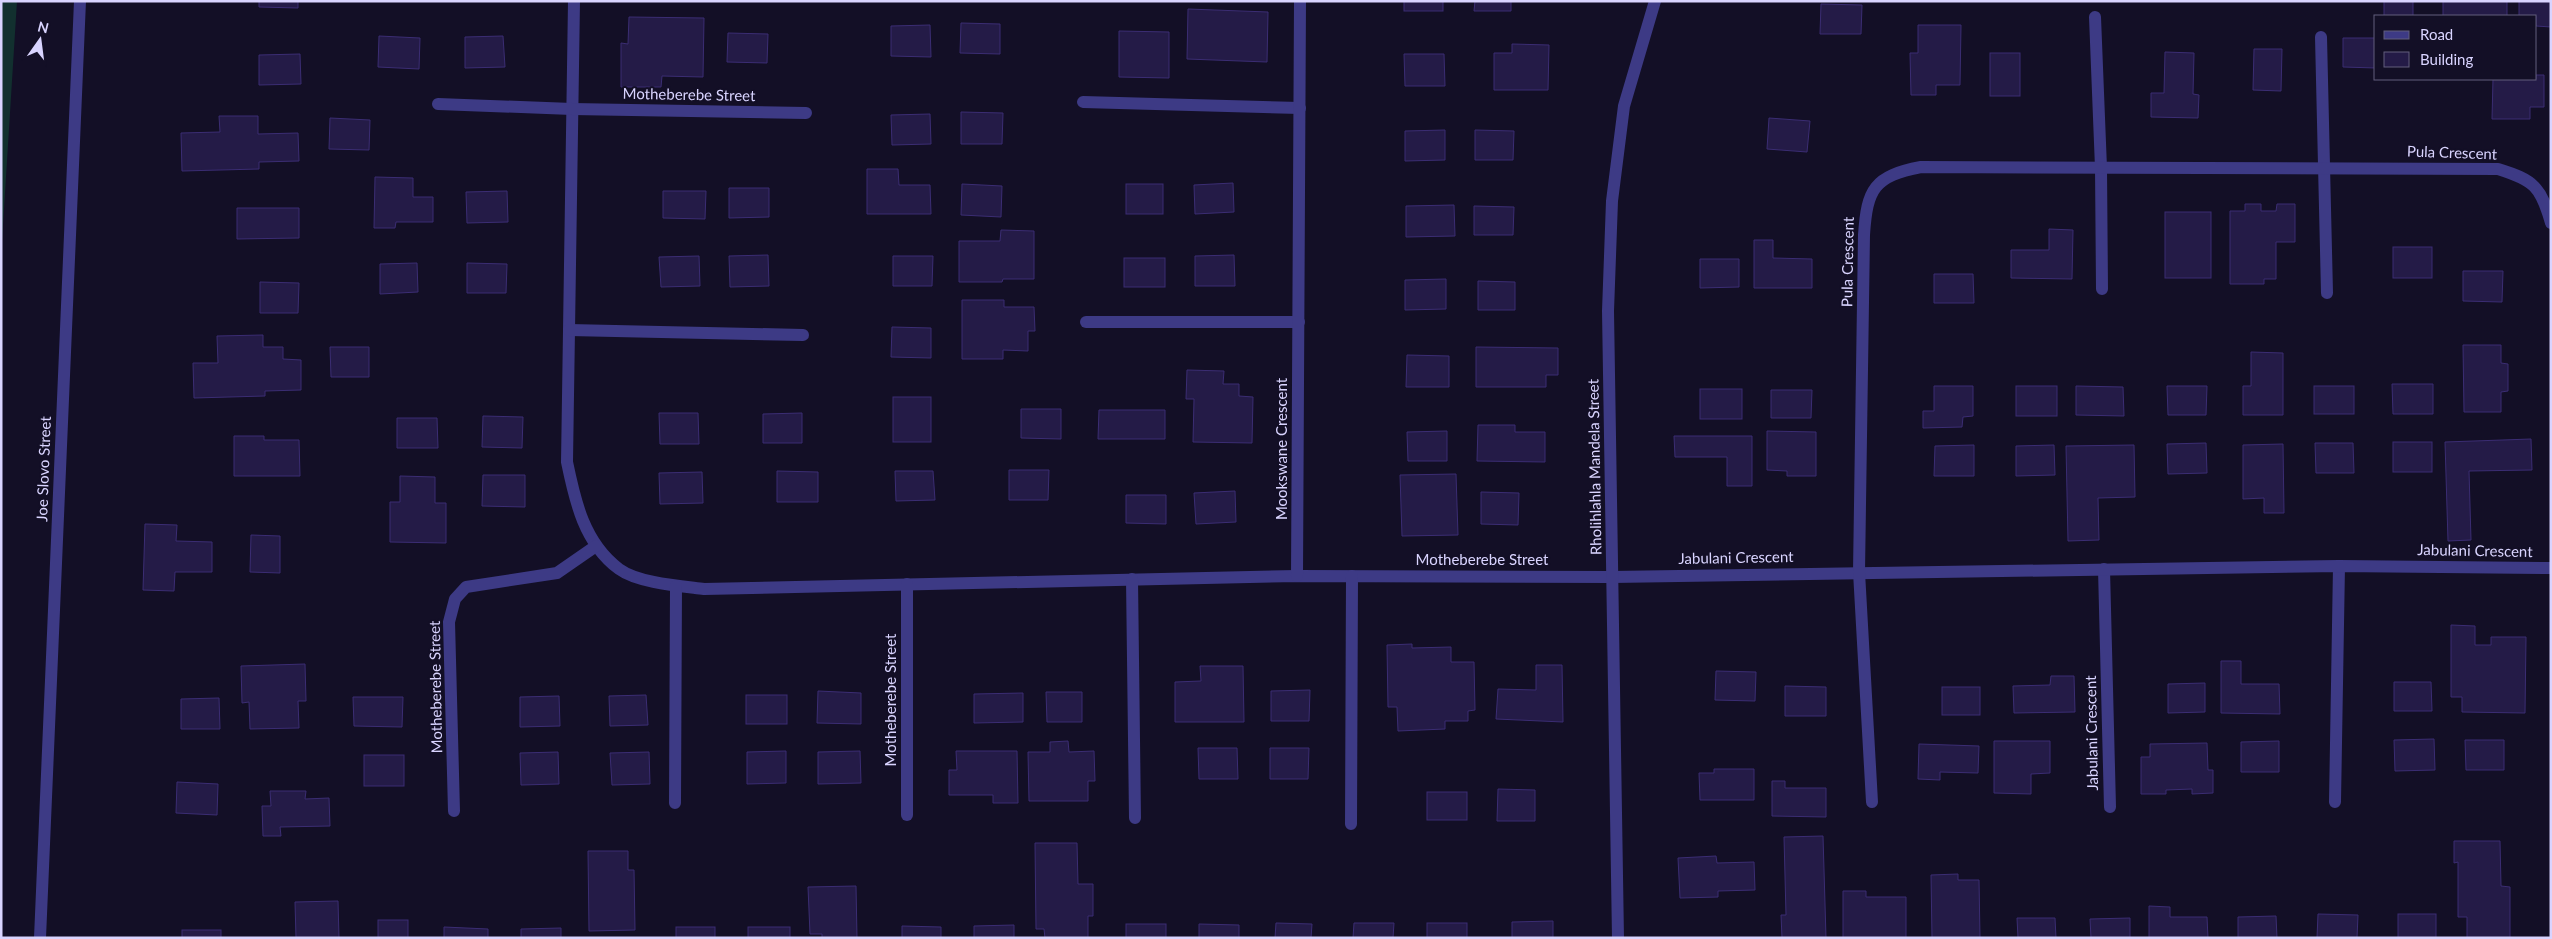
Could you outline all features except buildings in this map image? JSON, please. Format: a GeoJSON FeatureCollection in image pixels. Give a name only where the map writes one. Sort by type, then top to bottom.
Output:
{"type":"FeatureCollection","features":[{"type":"Feature","properties":{"kind":"street","name":"Joe Slovo Street"},"geometry":{"type":"LineString","coordinates":[[40,938],[80,1]]}},
{"type":"Feature","properties":{"kind":"street","name":"Motheberebe Street"},"geometry":{"type":"LineString","coordinates":[[574,1],[567,462],[576,504],[596,546],[620,570],[657,583],[704,589],[1298,576],[1612,577]]}},
{"type":"Feature","properties":{"kind":"street","name":"Mookswane Crescent"},"geometry":{"type":"LineString","coordinates":[[1298,576],[1300,1]]}},
{"type":"Feature","properties":{"kind":"street","name":"Rholihlahla Mandela Street"},"geometry":{"type":"LineString","coordinates":[[1618,938],[1608,311],[1612,201],[1624,106],[1655,1]]}},
{"type":"Feature","properties":{"kind":"street"},"geometry":{"type":"LineString","coordinates":[[2096,17],[2101,168],[2102,289]]}},
{"type":"Feature","properties":{"kind":"street"},"geometry":{"type":"LineString","coordinates":[[2322,37],[2327,293]]}},
{"type":"Feature","properties":{"kind":"street"},"geometry":{"type":"LineString","coordinates":[[1083,102],[1300,108]]}},
{"type":"Feature","properties":{"kind":"street","name":"Motheberebe Street"},"geometry":{"type":"LineString","coordinates":[[438,104],[572,109],[806,113]]}},
{"type":"Feature","properties":{"kind":"street","name":"Pula Crescent"},"geometry":{"type":"LineString","coordinates":[[1859,572],[1866,206],[1878,183],[1898,172],[1921,167],[2498,169],[2521,176],[2537,189],[2551,223]]}},
{"type":"Feature","properties":{"kind":"street"},"geometry":{"type":"LineString","coordinates":[[1086,322],[1299,322]]}},
{"type":"Feature","properties":{"kind":"street"},"geometry":{"type":"LineString","coordinates":[[569,330],[803,335]]}},
{"type":"Feature","properties":{"kind":"street","name":"Motheberebe Street"},"geometry":{"type":"LineString","coordinates":[[454,811],[449,622],[455,599],[466,586],[557,573],[596,546]]}},
{"type":"Feature","properties":{"kind":"street"},"geometry":{"type":"LineString","coordinates":[[2335,802],[2338,566]]}},
{"type":"Feature","properties":{"kind":"street","name":"Jabulani Crescent"},"geometry":{"type":"LineString","coordinates":[[1612,577],[2338,566],[2551,568]]}},
{"type":"Feature","properties":{"kind":"street","name":"Jabulani Crescent"},"geometry":{"type":"LineString","coordinates":[[2104,569],[2110,807]]}},
{"type":"Feature","properties":{"kind":"street"},"geometry":{"type":"LineString","coordinates":[[1859,572],[1872,802]]}},
{"type":"Feature","properties":{"kind":"street"},"geometry":{"type":"LineString","coordinates":[[1351,824],[1352,576]]}},
{"type":"Feature","properties":{"kind":"street"},"geometry":{"type":"LineString","coordinates":[[1132,579],[1135,818]]}},
{"type":"Feature","properties":{"kind":"street","name":"Motheberebe Street"},"geometry":{"type":"LineString","coordinates":[[907,584],[907,815]]}},
{"type":"Feature","properties":{"kind":"street"},"geometry":{"type":"LineString","coordinates":[[675,803],[676,586]]}},
{"type":"Feature","properties":{"kind":"green space"},"geometry":{"type":"Polygon","coordinates":[[[1,1],[17,1],[1,257],[1,1]]]}}]}
